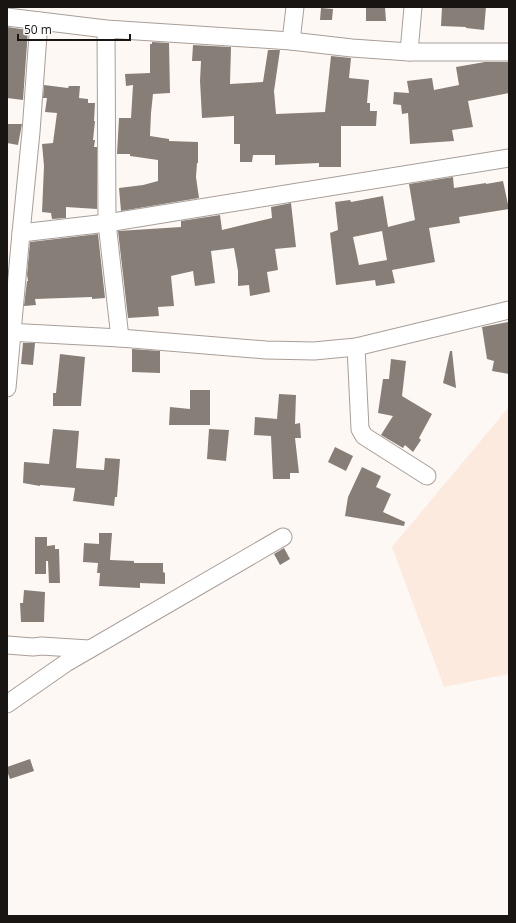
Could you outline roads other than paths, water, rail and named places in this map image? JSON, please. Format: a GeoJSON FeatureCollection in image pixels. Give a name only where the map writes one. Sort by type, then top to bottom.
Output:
{"type":"FeatureCollection","features":[{"type":"Feature","properties":{"kind":"street"},"geometry":{"type":"LineString","coordinates":[[291,41],[295,7]]}},
{"type":"Feature","properties":{"kind":"street"},"geometry":{"type":"LineString","coordinates":[[409,52],[413,7]]}},
{"type":"Feature","properties":{"kind":"street"},"geometry":{"type":"LineString","coordinates":[[7,18],[106,29],[291,41],[352,48],[409,52],[509,52]]}},
{"type":"Feature","properties":{"kind":"street"},"geometry":{"type":"LineString","coordinates":[[7,388],[9,333],[31,132],[39,21]]}},
{"type":"Feature","properties":{"kind":"street"},"geometry":{"type":"LineString","coordinates":[[106,29],[107,223],[120,338]]}},
{"type":"Feature","properties":{"kind":"street"},"geometry":{"type":"LineString","coordinates":[[21,233],[107,223],[509,158]]}},
{"type":"Feature","properties":{"kind":"street"},"geometry":{"type":"LineString","coordinates":[[9,333],[120,338],[266,350],[314,350],[356,347],[509,310]]}},
{"type":"Feature","properties":{"kind":"street"},"geometry":{"type":"LineString","coordinates":[[356,347],[360,429],[364,436],[427,476]]}},
{"type":"Feature","properties":{"kind":"street"},"geometry":{"type":"LineString","coordinates":[[7,704],[89,649],[283,536]]}},
{"type":"Feature","properties":{"kind":"street"},"geometry":{"type":"LineString","coordinates":[[7,645],[33,647],[57,646],[89,649]]}}]}
